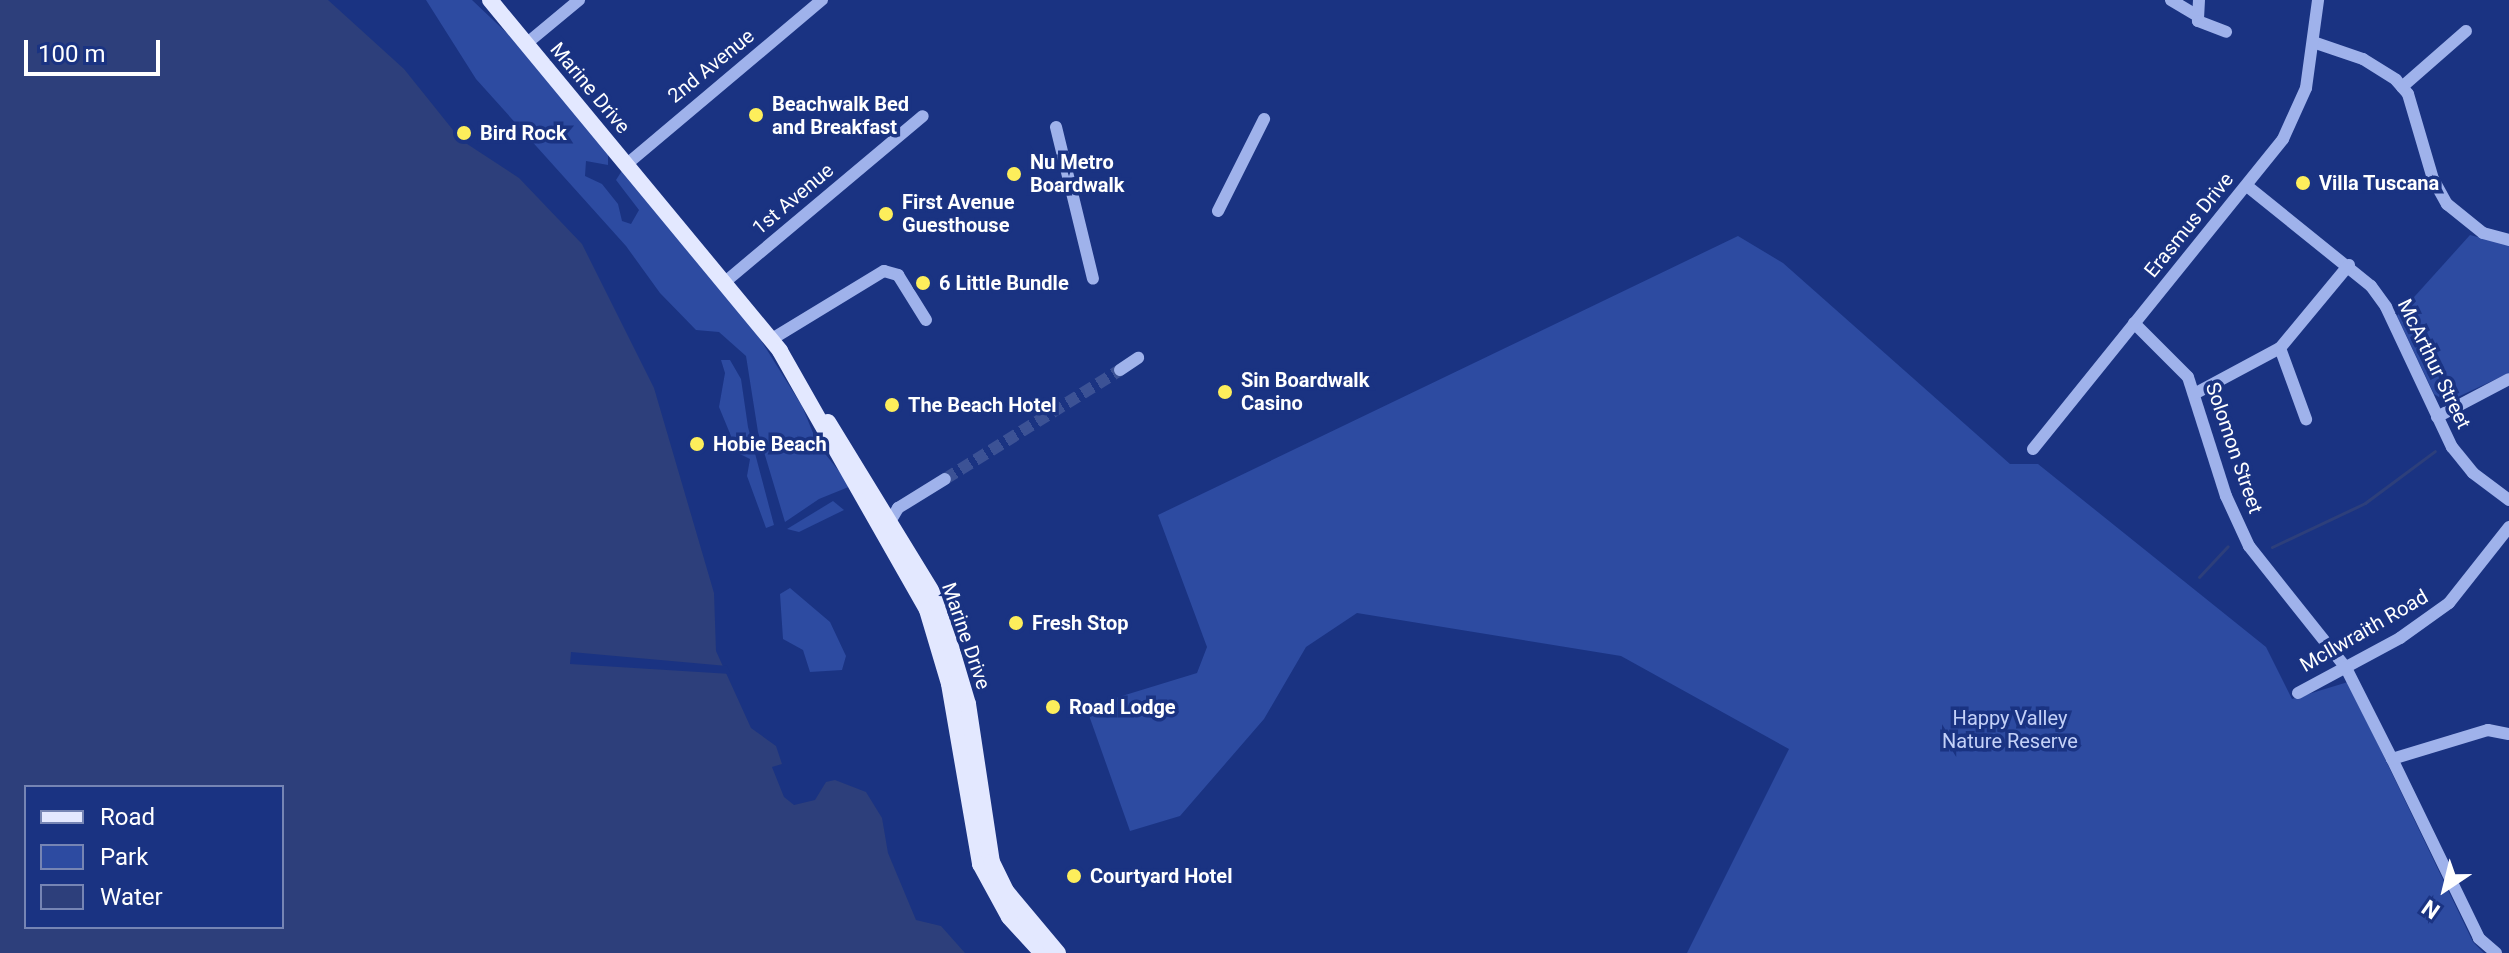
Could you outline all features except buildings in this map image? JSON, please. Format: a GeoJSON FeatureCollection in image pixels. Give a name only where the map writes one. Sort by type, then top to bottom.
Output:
{"type":"FeatureCollection","features":[{"type":"Feature","properties":{"kind":"main road","name":"Marine Drive"},"geometry":{"type":"LineString","coordinates":[[490,0],[776,345],[891,520],[937,600],[962,680],[987,842],[999,880],[1058,953]]}},
{"type":"Feature","properties":{"kind":"main road","name":"Marine Drive"},"geometry":{"type":"LineString","coordinates":[[776,345],[927,610],[949,684],[980,864],[1009,917],[1042,953]]}},
{"type":"Feature","properties":{"kind":"street"},"geometry":{"type":"LineString","coordinates":[[526,44],[579,0]]}},
{"type":"Feature","properties":{"kind":"street"},"geometry":{"type":"LineString","coordinates":[[2171,0],[2196,15],[2206,26],[2226,32]]}},
{"type":"Feature","properties":{"kind":"street"},"geometry":{"type":"LineString","coordinates":[[2196,15],[2199,0]]}},
{"type":"Feature","properties":{"kind":"street","name":"Erasmus Drive"},"geometry":{"type":"LineString","coordinates":[[2033,449],[2247,186],[2301,107],[2318,0]]}},
{"type":"Feature","properties":{"kind":"street","name":"2nd Avenue"},"geometry":{"type":"LineString","coordinates":[[627,164],[815,2]]}},
{"type":"Feature","properties":{"kind":"street"},"geometry":{"type":"LineString","coordinates":[[2402,87],[2466,31]]}},
{"type":"Feature","properties":{"kind":"street"},"geometry":{"type":"LineString","coordinates":[[2313,42],[2383,70],[2402,87],[2433,179],[2447,204],[2467,224],[2509,240]]}},
{"type":"Feature","properties":{"kind":"street","name":"1st Avenue"},"geometry":{"type":"LineString","coordinates":[[725,282],[923,116]]}},
{"type":"Feature","properties":{"kind":"street"},"geometry":{"type":"LineString","coordinates":[[1218,211],[1264,119]]}},
{"type":"Feature","properties":{"kind":"street"},"geometry":{"type":"LineString","coordinates":[[1056,127],[1093,279]]}},
{"type":"Feature","properties":{"kind":"street","name":"McArthur Street"},"geometry":{"type":"LineString","coordinates":[[2247,186],[2349,265],[2386,307],[2459,457],[2509,500]]}},
{"type":"Feature","properties":{"kind":"street"},"geometry":{"type":"LineString","coordinates":[[2196,393],[2280,348],[2349,265]]}},
{"type":"Feature","properties":{"kind":"street"},"geometry":{"type":"LineString","coordinates":[[776,345],[884,271],[898,275],[926,320]]}},
{"type":"Feature","properties":{"kind":"street","name":"Solomon Street"},"geometry":{"type":"LineString","coordinates":[[2134,323],[2180,365],[2196,393],[2226,496],[2249,546],[2346,668],[2479,938],[2496,953]]}},
{"type":"Feature","properties":{"kind":"street"},"geometry":{"type":"LineString","coordinates":[[2280,348],[2306,419]]}},
{"type":"Feature","properties":{"kind":"street"},"geometry":{"type":"LineString","coordinates":[[1120,370],[1138,358]]}},
{"type":"Feature","properties":{"kind":"street"},"geometry":{"type":"LineString","coordinates":[[2437,417],[2509,379]]}},
{"type":"Feature","properties":{"kind":"street"},"geometry":{"type":"LineString","coordinates":[[891,520],[898,508],[945,479]]}},
{"type":"Feature","properties":{"kind":"street","name":"McIlwraith Road"},"geometry":{"type":"LineString","coordinates":[[2298,693],[2346,668],[2449,603],[2509,527]]}},
{"type":"Feature","properties":{"kind":"street"},"geometry":{"type":"LineString","coordinates":[[2392,759],[2488,730],[2509,734]]}},
{"type":"Feature","properties":{"kind":"green space"},"geometry":{"type":"Polygon","coordinates":[[[426,0],[472,0],[511,37],[608,152],[608,165],[586,161],[585,176],[602,184],[618,204],[622,221],[631,224],[639,210],[616,180],[623,169],[757,334],[802,406],[818,445],[851,486],[819,499],[785,522],[758,432],[746,356],[719,332],[696,330],[660,293],[626,246],[476,79],[426,0]]]}},
{"type":"Feature","properties":{"kind":"green space"},"geometry":{"type":"Polygon","coordinates":[[[2470,235],[2509,245],[2509,373],[2447,402],[2434,394],[2397,316],[2470,235]]]}},
{"type":"Feature","properties":{"kind":"green space","name":"Happy Valley Nature Reserve"},"geometry":{"type":"Polygon","coordinates":[[[1738,236],[1783,263],[2010,464],[2038,464],[2266,647],[2292,699],[2348,682],[2473,942],[2484,953],[1687,953],[1789,749],[1621,656],[1357,613],[1306,647],[1264,719],[1180,816],[1130,831],[1086,707],[1197,673],[1207,647],[1158,515],[1738,236]]]}},
{"type":"Feature","properties":{"kind":"green space"},"geometry":{"type":"Polygon","coordinates":[[[721,360],[730,360],[741,379],[748,427],[774,525],[766,528],[747,476],[750,459],[738,453],[719,407],[725,373],[721,360]]]}},
{"type":"Feature","properties":{"kind":"green space"},"geometry":{"type":"Polygon","coordinates":[[[833,501],[844,510],[799,532],[787,529],[833,501]]]}},
{"type":"Feature","properties":{"kind":"green space"},"geometry":{"type":"Polygon","coordinates":[[[790,588],[830,622],[846,656],[842,670],[810,672],[803,650],[783,639],[780,594],[790,588]]]}},
{"type":"Feature","properties":{"kind":"water"},"geometry":{"type":"Polygon","coordinates":[[[0,0],[328,0],[404,69],[461,140],[519,178],[582,244],[654,388],[714,593],[716,651],[751,728],[776,746],[782,764],[772,767],[784,797],[794,805],[815,800],[826,782],[835,780],[866,792],[882,818],[888,853],[916,920],[941,926],[965,953],[0,953],[0,0]]]}},
{"type":"Feature","properties":{"kind":"pier"},"geometry":{"type":"Polygon","coordinates":[[[571,652],[727,666],[731,674],[570,664],[571,652]]]}},
{"type":"Feature","properties":{"kind":"waterway"},"geometry":{"type":"LineString","coordinates":[[2272,547],[2365,503],[2435,451]]}},
{"type":"Feature","properties":{"kind":"waterway"},"geometry":{"type":"LineString","coordinates":[[2199,577],[2228,546]]}},
{"type":"Feature","properties":{"kind":"tunnel"},"geometry":{"type":"LineString","coordinates":[[945,479],[1120,370]]}},
{"type":"Feature","properties":{"kind":"place","name":"Beachwalk Bed and Breakfast"},"geometry":{"type":"Point","coordinates":[756,115]}},
{"type":"Feature","properties":{"kind":"place","name":"Bird Rock"},"geometry":{"type":"Point","coordinates":[464,133]}},
{"type":"Feature","properties":{"kind":"place","name":"Nu Metro Boardwalk"},"geometry":{"type":"Point","coordinates":[1014,174]}},
{"type":"Feature","properties":{"kind":"place","name":"Villa Tuscana"},"geometry":{"type":"Point","coordinates":[2303,183]}},
{"type":"Feature","properties":{"kind":"place","name":"First Avenue Guesthouse"},"geometry":{"type":"Point","coordinates":[886,214]}},
{"type":"Feature","properties":{"kind":"place","name":"6 Little Bundle"},"geometry":{"type":"Point","coordinates":[923,283]}},
{"type":"Feature","properties":{"kind":"place","name":"Sin Boardwalk Casino"},"geometry":{"type":"Point","coordinates":[1225,392]}},
{"type":"Feature","properties":{"kind":"place","name":"The Beach Hotel"},"geometry":{"type":"Point","coordinates":[892,405]}},
{"type":"Feature","properties":{"kind":"place","name":"Hobie Beach"},"geometry":{"type":"Point","coordinates":[697,444]}},
{"type":"Feature","properties":{"kind":"place","name":"Fresh Stop"},"geometry":{"type":"Point","coordinates":[1016,623]}},
{"type":"Feature","properties":{"kind":"place","name":"Road Lodge"},"geometry":{"type":"Point","coordinates":[1053,707]}},
{"type":"Feature","properties":{"kind":"place","name":"Courtyard Hotel"},"geometry":{"type":"Point","coordinates":[1074,876]}}]}
